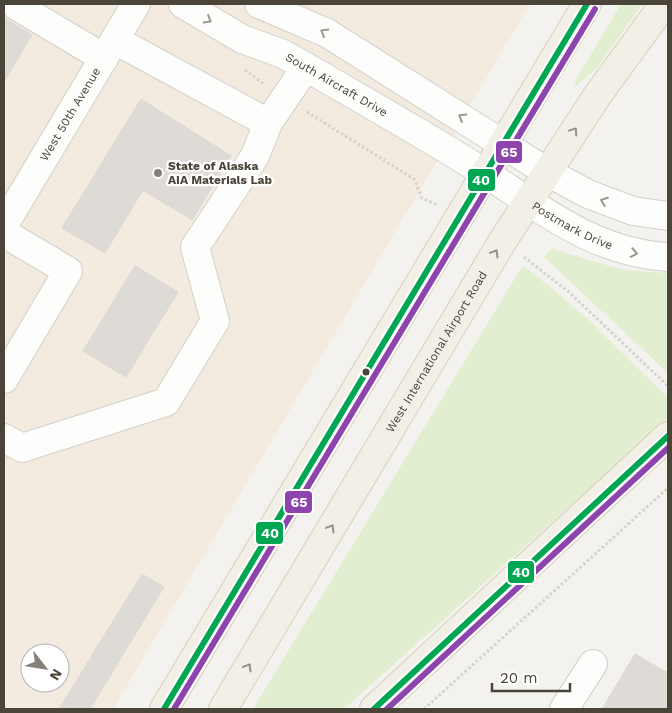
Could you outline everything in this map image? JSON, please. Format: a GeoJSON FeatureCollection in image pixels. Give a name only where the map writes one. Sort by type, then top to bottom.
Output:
{"type":"FeatureCollection","features":[{"type":"Feature","properties":{"kind":"main road"},"geometry":{"type":"LineString","coordinates":[[164,709],[587,4]]}},
{"type":"Feature","properties":{"kind":"main road","name":"West International Airport Road"},"geometry":{"type":"LineString","coordinates":[[223,709],[527,202],[597,96],[664,4]]}},
{"type":"Feature","properties":{"kind":"main road"},"geometry":{"type":"LineString","coordinates":[[374,709],[668,436]]}},
{"type":"Feature","properties":{"kind":"street"},"geometry":{"type":"LineString","coordinates":[[19,4],[17,6],[268,124]]}},
{"type":"Feature","properties":{"kind":"street","name":"West 50th Avenue"},"geometry":{"type":"LineString","coordinates":[[4,225],[136,4]]}},
{"type":"Feature","properties":{"kind":"street","name":"South Aircraft Drive"},"geometry":{"type":"LineString","coordinates":[[182,4],[242,39],[282,54],[306,67],[485,174]]}},
{"type":"Feature","properties":{"kind":"street"},"geometry":{"type":"LineString","coordinates":[[259,4],[327,33],[547,172],[602,201],[633,211],[668,216]]}},
{"type":"Feature","properties":{"kind":"street"},"geometry":{"type":"LineString","coordinates":[[4,438],[22,448],[166,402],[215,321],[196,248],[255,156],[268,124],[306,67]]}},
{"type":"Feature","properties":{"kind":"street","name":"Postmark Drive"},"geometry":{"type":"LineString","coordinates":[[485,174],[559,223],[596,241],[634,253],[668,257]]}},
{"type":"Feature","properties":{"kind":"street"},"geometry":{"type":"LineString","coordinates":[[4,233],[68,271],[4,379]]}},
{"type":"Feature","properties":{"kind":"street"},"geometry":{"type":"LineString","coordinates":[[564,709],[593,664]]}},
{"type":"Feature","properties":{"kind":"path"},"geometry":{"type":"LineString","coordinates":[[239,66],[285,99],[414,179],[422,198],[460,217]]}},
{"type":"Feature","properties":{"kind":"path"},"geometry":{"type":"LineString","coordinates":[[502,242],[570,293],[668,386]]}},
{"type":"Feature","properties":{"kind":"path"},"geometry":{"type":"LineString","coordinates":[[424,709],[668,488]]}},
{"type":"Feature","properties":{"kind":"shaded area"},"geometry":{"type":"Polygon","coordinates":[[[4,4],[530,4],[113,709],[4,709],[4,4]]]}},
{"type":"Feature","properties":{"kind":"green space"},"geometry":{"type":"Polygon","coordinates":[[[621,4],[642,4],[597,68],[576,86],[575,81],[621,4]]]}},
{"type":"Feature","properties":{"kind":"green space"},"geometry":{"type":"Polygon","coordinates":[[[552,249],[623,270],[668,273],[668,373],[544,257],[552,249]]]}},
{"type":"Feature","properties":{"kind":"green space"},"geometry":{"type":"Polygon","coordinates":[[[523,265],[588,319],[668,398],[668,418],[344,709],[253,709],[523,265]]]}},
{"type":"Feature","properties":{"kind":"building"},"geometry":{"type":"Polygon","coordinates":[[[4,18],[32,35],[4,82],[4,18]]]}},
{"type":"Feature","properties":{"kind":"building","name":"State of Alaska AIA Materials Lab"},"geometry":{"type":"Polygon","coordinates":[[[141,99],[231,156],[192,220],[143,190],[105,253],[62,228],[141,99]]]}},
{"type":"Feature","properties":{"kind":"building"},"geometry":{"type":"Polygon","coordinates":[[[135,266],[178,292],[126,377],[83,351],[135,266]]]}},
{"type":"Feature","properties":{"kind":"building"},"geometry":{"type":"Polygon","coordinates":[[[142,574],[164,587],[90,709],[59,709],[142,574]]]}},
{"type":"Feature","properties":{"kind":"building"},"geometry":{"type":"Polygon","coordinates":[[[635,654],[668,673],[668,709],[602,709],[635,654]]]}},
{"type":"Feature","properties":{"kind":"transit line","name":"40"},"geometry":{"type":"LineString","coordinates":[[164,709],[587,4]]}},
{"type":"Feature","properties":{"kind":"transit line","name":"65"},"geometry":{"type":"LineString","coordinates":[[174,709],[595,9]]}},
{"type":"Feature","properties":{"kind":"transit line","name":"40"},"geometry":{"type":"LineString","coordinates":[[374,709],[668,436]]}},
{"type":"Feature","properties":{"kind":"transit line","name":"65"},"geometry":{"type":"LineString","coordinates":[[387,709],[668,448]]}},
{"type":"Feature","properties":{"kind":"place","name":"State of Alaska AIA Materials Lab"},"geometry":{"type":"Point","coordinates":[158,173]}}]}
